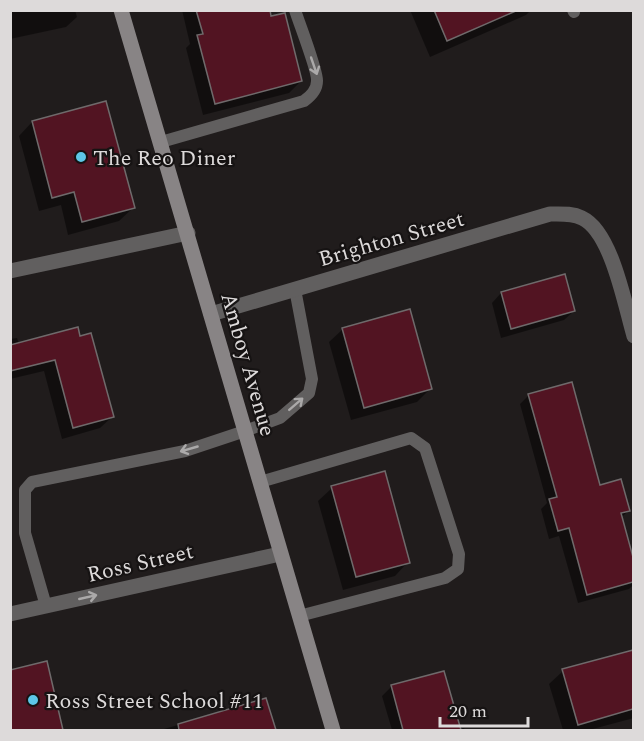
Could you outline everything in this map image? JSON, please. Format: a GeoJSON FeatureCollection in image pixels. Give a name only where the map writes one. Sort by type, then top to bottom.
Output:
{"type":"FeatureCollection","features":[{"type":"Feature","properties":{"kind":"main road","name":"Amboy Avenue"},"geometry":{"type":"LineString","coordinates":[[121,10],[333,730]]}},
{"type":"Feature","properties":{"kind":"street","name":"Brighton Street"},"geometry":{"type":"LineString","coordinates":[[212,314],[550,214],[566,214],[584,219],[599,234],[609,250],[633,336]]}},
{"type":"Feature","properties":{"kind":"street"},"geometry":{"type":"LineString","coordinates":[[10,271],[188,233]]}},
{"type":"Feature","properties":{"kind":"street","name":"Ross Street"},"geometry":{"type":"LineString","coordinates":[[10,614],[280,554]]}},
{"type":"Feature","properties":{"kind":"lane"},"geometry":{"type":"LineString","coordinates":[[160,142],[309,97],[314,92],[318,78],[295,10]]}},
{"type":"Feature","properties":{"kind":"lane"},"geometry":{"type":"LineString","coordinates":[[46,606],[25,533],[25,490],[32,482],[185,451],[280,418],[309,393],[312,379],[295,289]]}},
{"type":"Feature","properties":{"kind":"lane"},"geometry":{"type":"LineString","coordinates":[[260,482],[411,438],[425,448],[459,554],[458,569],[445,578],[298,616]]}},
{"type":"Feature","properties":{"kind":"building"},"geometry":{"type":"Polygon","coordinates":[[[196,10],[270,10],[271,16],[285,13],[302,81],[215,104],[197,35],[203,34],[196,10]]]}},
{"type":"Feature","properties":{"kind":"building"},"geometry":{"type":"Polygon","coordinates":[[[434,10],[518,10],[447,41],[434,10]]]}},
{"type":"Feature","properties":{"kind":"building","name":"The Reo Diner"},"geometry":{"type":"Polygon","coordinates":[[[106,101],[135,208],[82,222],[74,192],[52,198],[32,121],[106,101]]]}},
{"type":"Feature","properties":{"kind":"building"},"geometry":{"type":"Polygon","coordinates":[[[565,274],[575,311],[511,329],[501,292],[565,274]]]}},
{"type":"Feature","properties":{"kind":"building"},"geometry":{"type":"Polygon","coordinates":[[[410,309],[432,389],[364,408],[342,328],[410,309]]]}},
{"type":"Feature","properties":{"kind":"building"},"geometry":{"type":"Polygon","coordinates":[[[78,327],[80,336],[91,333],[114,417],[73,428],[55,360],[10,371],[10,345],[78,327]]]}},
{"type":"Feature","properties":{"kind":"building"},"geometry":{"type":"Polygon","coordinates":[[[572,382],[600,485],[621,479],[630,511],[621,513],[633,557],[633,582],[587,595],[569,528],[558,531],[549,499],[557,497],[528,394],[572,382]]]}},
{"type":"Feature","properties":{"kind":"building"},"geometry":{"type":"Polygon","coordinates":[[[385,471],[410,563],[356,577],[331,486],[385,471]]]}},
{"type":"Feature","properties":{"kind":"building"},"geometry":{"type":"Polygon","coordinates":[[[633,650],[633,709],[578,725],[562,669],[633,650]]]}},
{"type":"Feature","properties":{"kind":"building","name":"Ross Street School #11"},"geometry":{"type":"Polygon","coordinates":[[[47,661],[63,730],[10,730],[10,670],[47,661]]]}},
{"type":"Feature","properties":{"kind":"building"},"geometry":{"type":"Polygon","coordinates":[[[444,671],[461,730],[403,730],[391,685],[444,671]]]}},
{"type":"Feature","properties":{"kind":"building"},"geometry":{"type":"Polygon","coordinates":[[[266,698],[276,730],[179,730],[178,724],[266,698]]]}},
{"type":"Feature","properties":{"kind":"place","name":"The Reo Diner"},"geometry":{"type":"Point","coordinates":[81,157]}},
{"type":"Feature","properties":{"kind":"place","name":"Ross Street School #11"},"geometry":{"type":"Point","coordinates":[33,700]}}]}
